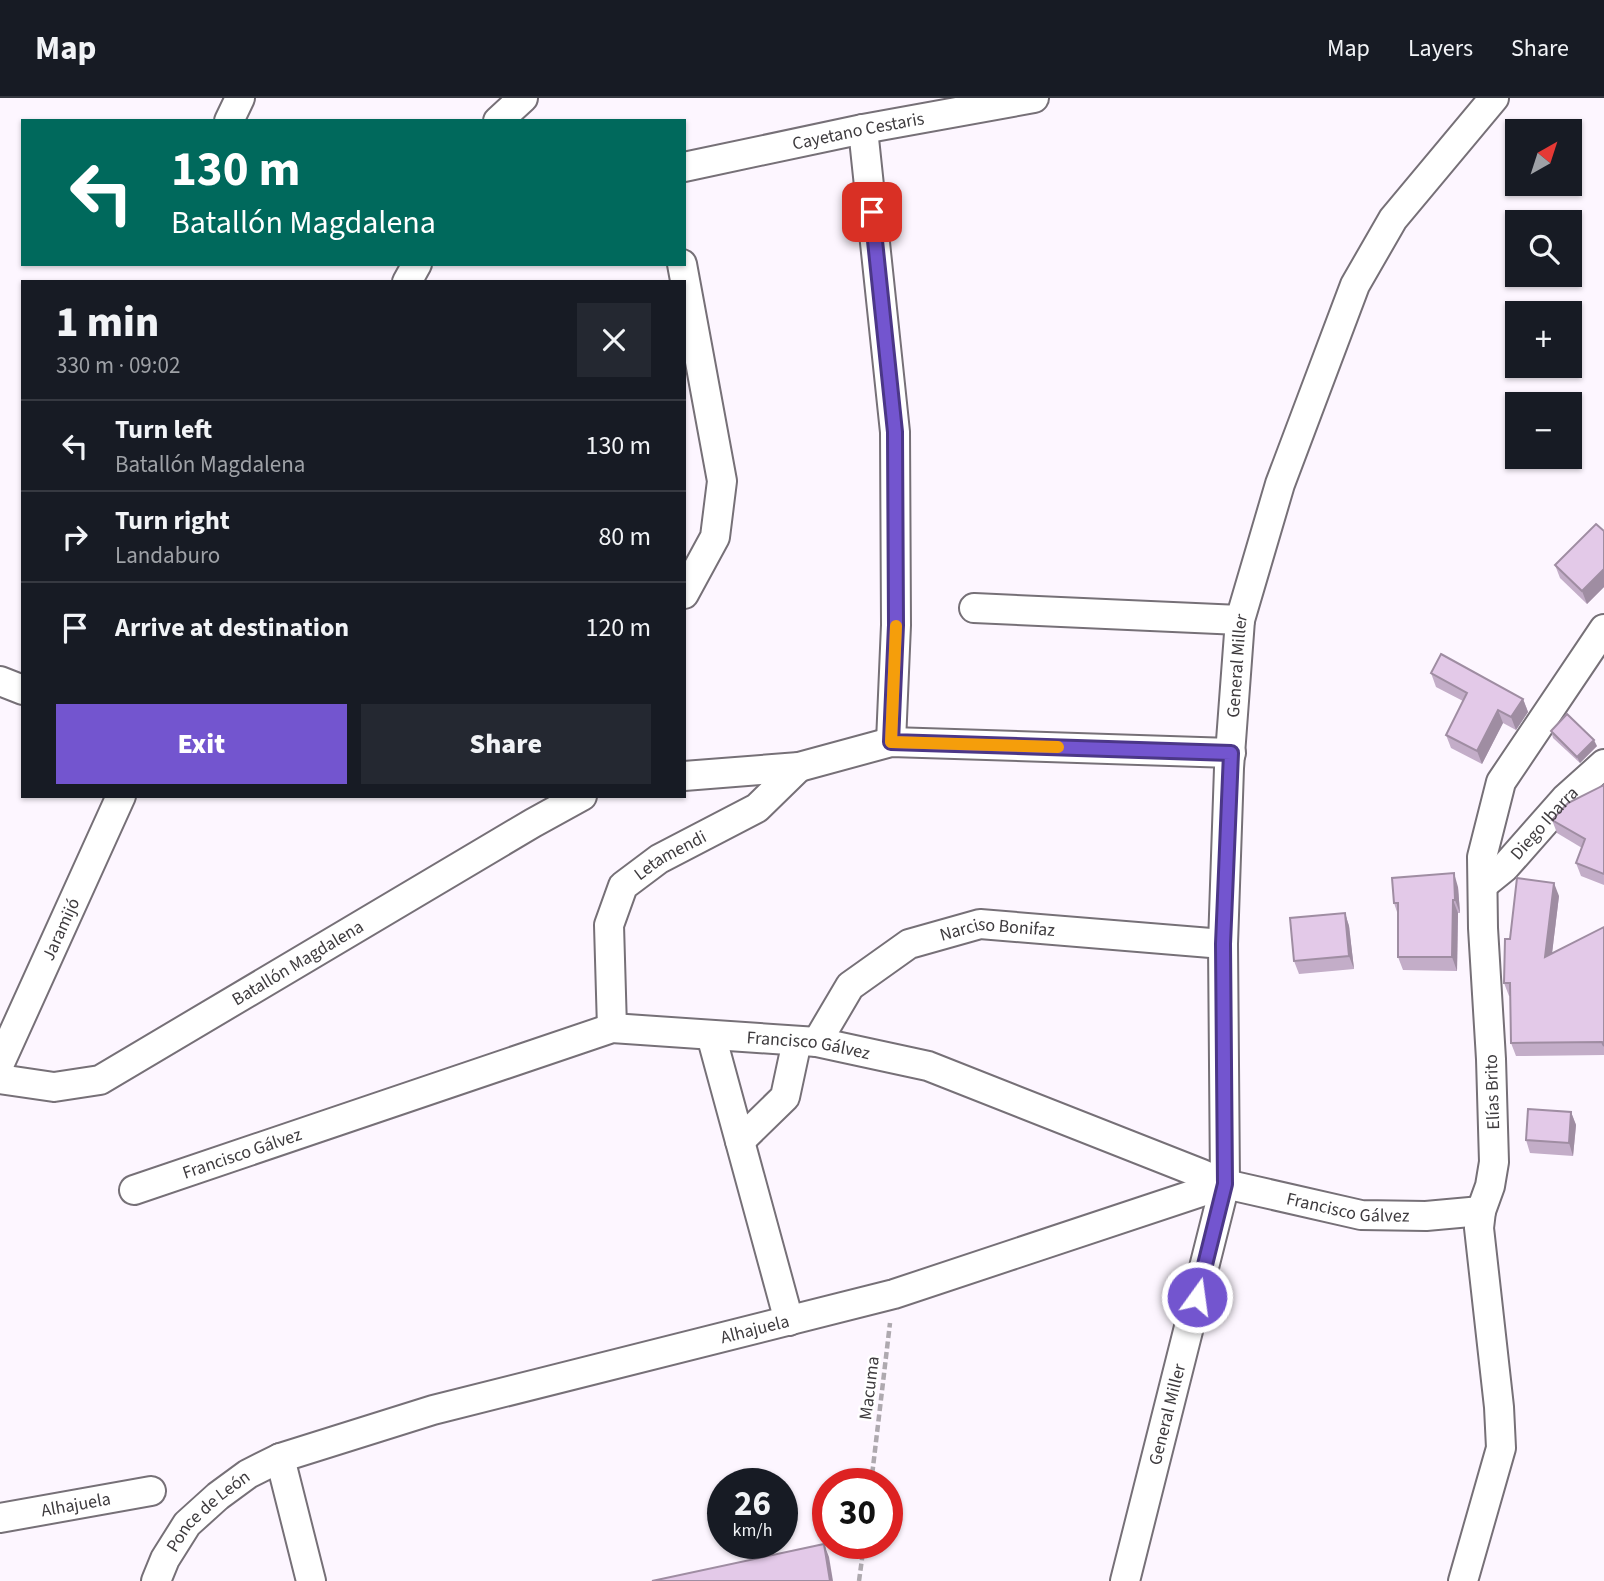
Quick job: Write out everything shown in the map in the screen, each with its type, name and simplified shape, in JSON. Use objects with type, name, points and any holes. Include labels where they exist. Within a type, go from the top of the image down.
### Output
[{"type":"street","points":[[230,119],[240,98]]},
{"type":"street","points":[[500,119],[523,98]]},
{"type":"street","name":"Cayetano Cestaris","points":[[686,167],[863,129],[1034,98]]},
{"type":"street","name":"General Miller","points":[[1125,1581],[1225,1184],[1223,944],[1240,621],[1280,484],[1354,285],[1394,219],[1494,98]]},
{"type":"street","points":[[863,129],[895,432],[896,625],[891,742]]},
{"type":"street","points":[[686,286],[722,481],[715,537],[686,590]]},
{"type":"street","points":[[974,608],[1240,621]]},
{"type":"street","name":"Elías Brito","points":[[1463,1581],[1501,1448],[1479,1228],[1494,1162],[1482,857],[1501,782],[1604,629]]},
{"type":"street","points":[[0,681],[21,689]]},
{"type":"street","points":[[686,776],[799,767],[891,742],[1231,753]]},
{"type":"street","name":"Diego Ibarra","points":[[1484,884],[1505,867],[1565,799],[1604,764]]},
{"type":"street","name":"Letamendi","points":[[612,1028],[609,925],[623,886],[659,859],[757,808],[799,767]]},
{"type":"street","name":"Jaramijó","points":[[0,1063],[120,798]]},
{"type":"street","name":"Batallón Magdalena","points":[[0,1079],[54,1087],[100,1080],[578,798]]},
{"type":"street","name":"Narciso Bonifaz","points":[[740,1140],[785,1097],[807,1042],[850,986],[909,944],[980,924],[1223,944]]},
{"type":"street","name":"Francisco Gálvez","points":[[134,1190],[612,1028],[807,1042],[928,1066],[1225,1184],[1361,1215],[1426,1216],[1481,1211]]},
{"type":"street","points":[[711,1035],[789,1321]]},
{"type":"street","name":"Alhajuela","points":[[280,1458],[433,1410],[894,1294],[1225,1184]]},
{"type":"street","points":[[280,1458],[311,1581]]},
{"type":"street","name":"Ponce de León","points":[[156,1581],[165,1559],[187,1524],[248,1474],[280,1458]]},
{"type":"street","name":"Alhajuela","points":[[0,1518],[151,1491]]},
{"type":"path","name":"Macuma","points":[[873,1468],[894,1294]]},
{"type":"path","points":[[859,1581],[862,1559]]},
{"type":"building","points":[[1596,524],[1604,531],[1604,569],[1582,591],[1555,565]]},
{"type":"building","points":[[1441,654],[1523,699],[1511,717],[1498,710],[1477,751],[1446,735],[1467,693],[1431,673]]},
{"type":"building","points":[[1567,714],[1594,740],[1577,757],[1551,731]]},
{"type":"building","points":[[1604,785],[1604,874],[1576,863],[1585,839],[1552,820],[1568,803]]},
{"type":"building","points":[[1454,873],[1452,957],[1398,957],[1398,903],[1394,903],[1392,878]]},
{"type":"building","points":[[1517,878],[1554,883],[1545,957],[1604,927],[1604,1046],[1602,1042],[1511,1043],[1510,983],[1504,983],[1505,939],[1510,939]]},
{"type":"building","points":[[1345,913],[1349,956],[1294,961],[1290,918]]},
{"type":"building","points":[[1528,1109],[1571,1112],[1569,1143],[1526,1140]]},
{"type":"building","points":[[812,1547],[812,1559],[826,1559],[830,1581],[652,1581],[754,1559],[798,1559],[798,1550]]},
{"type":"slow traffic","points":[[896,626],[891,742],[1058,747]]},
{"type":"route","points":[[872,212],[895,432],[896,625],[891,742],[1231,753],[1223,944],[1225,1184],[1197,1297]]}]
